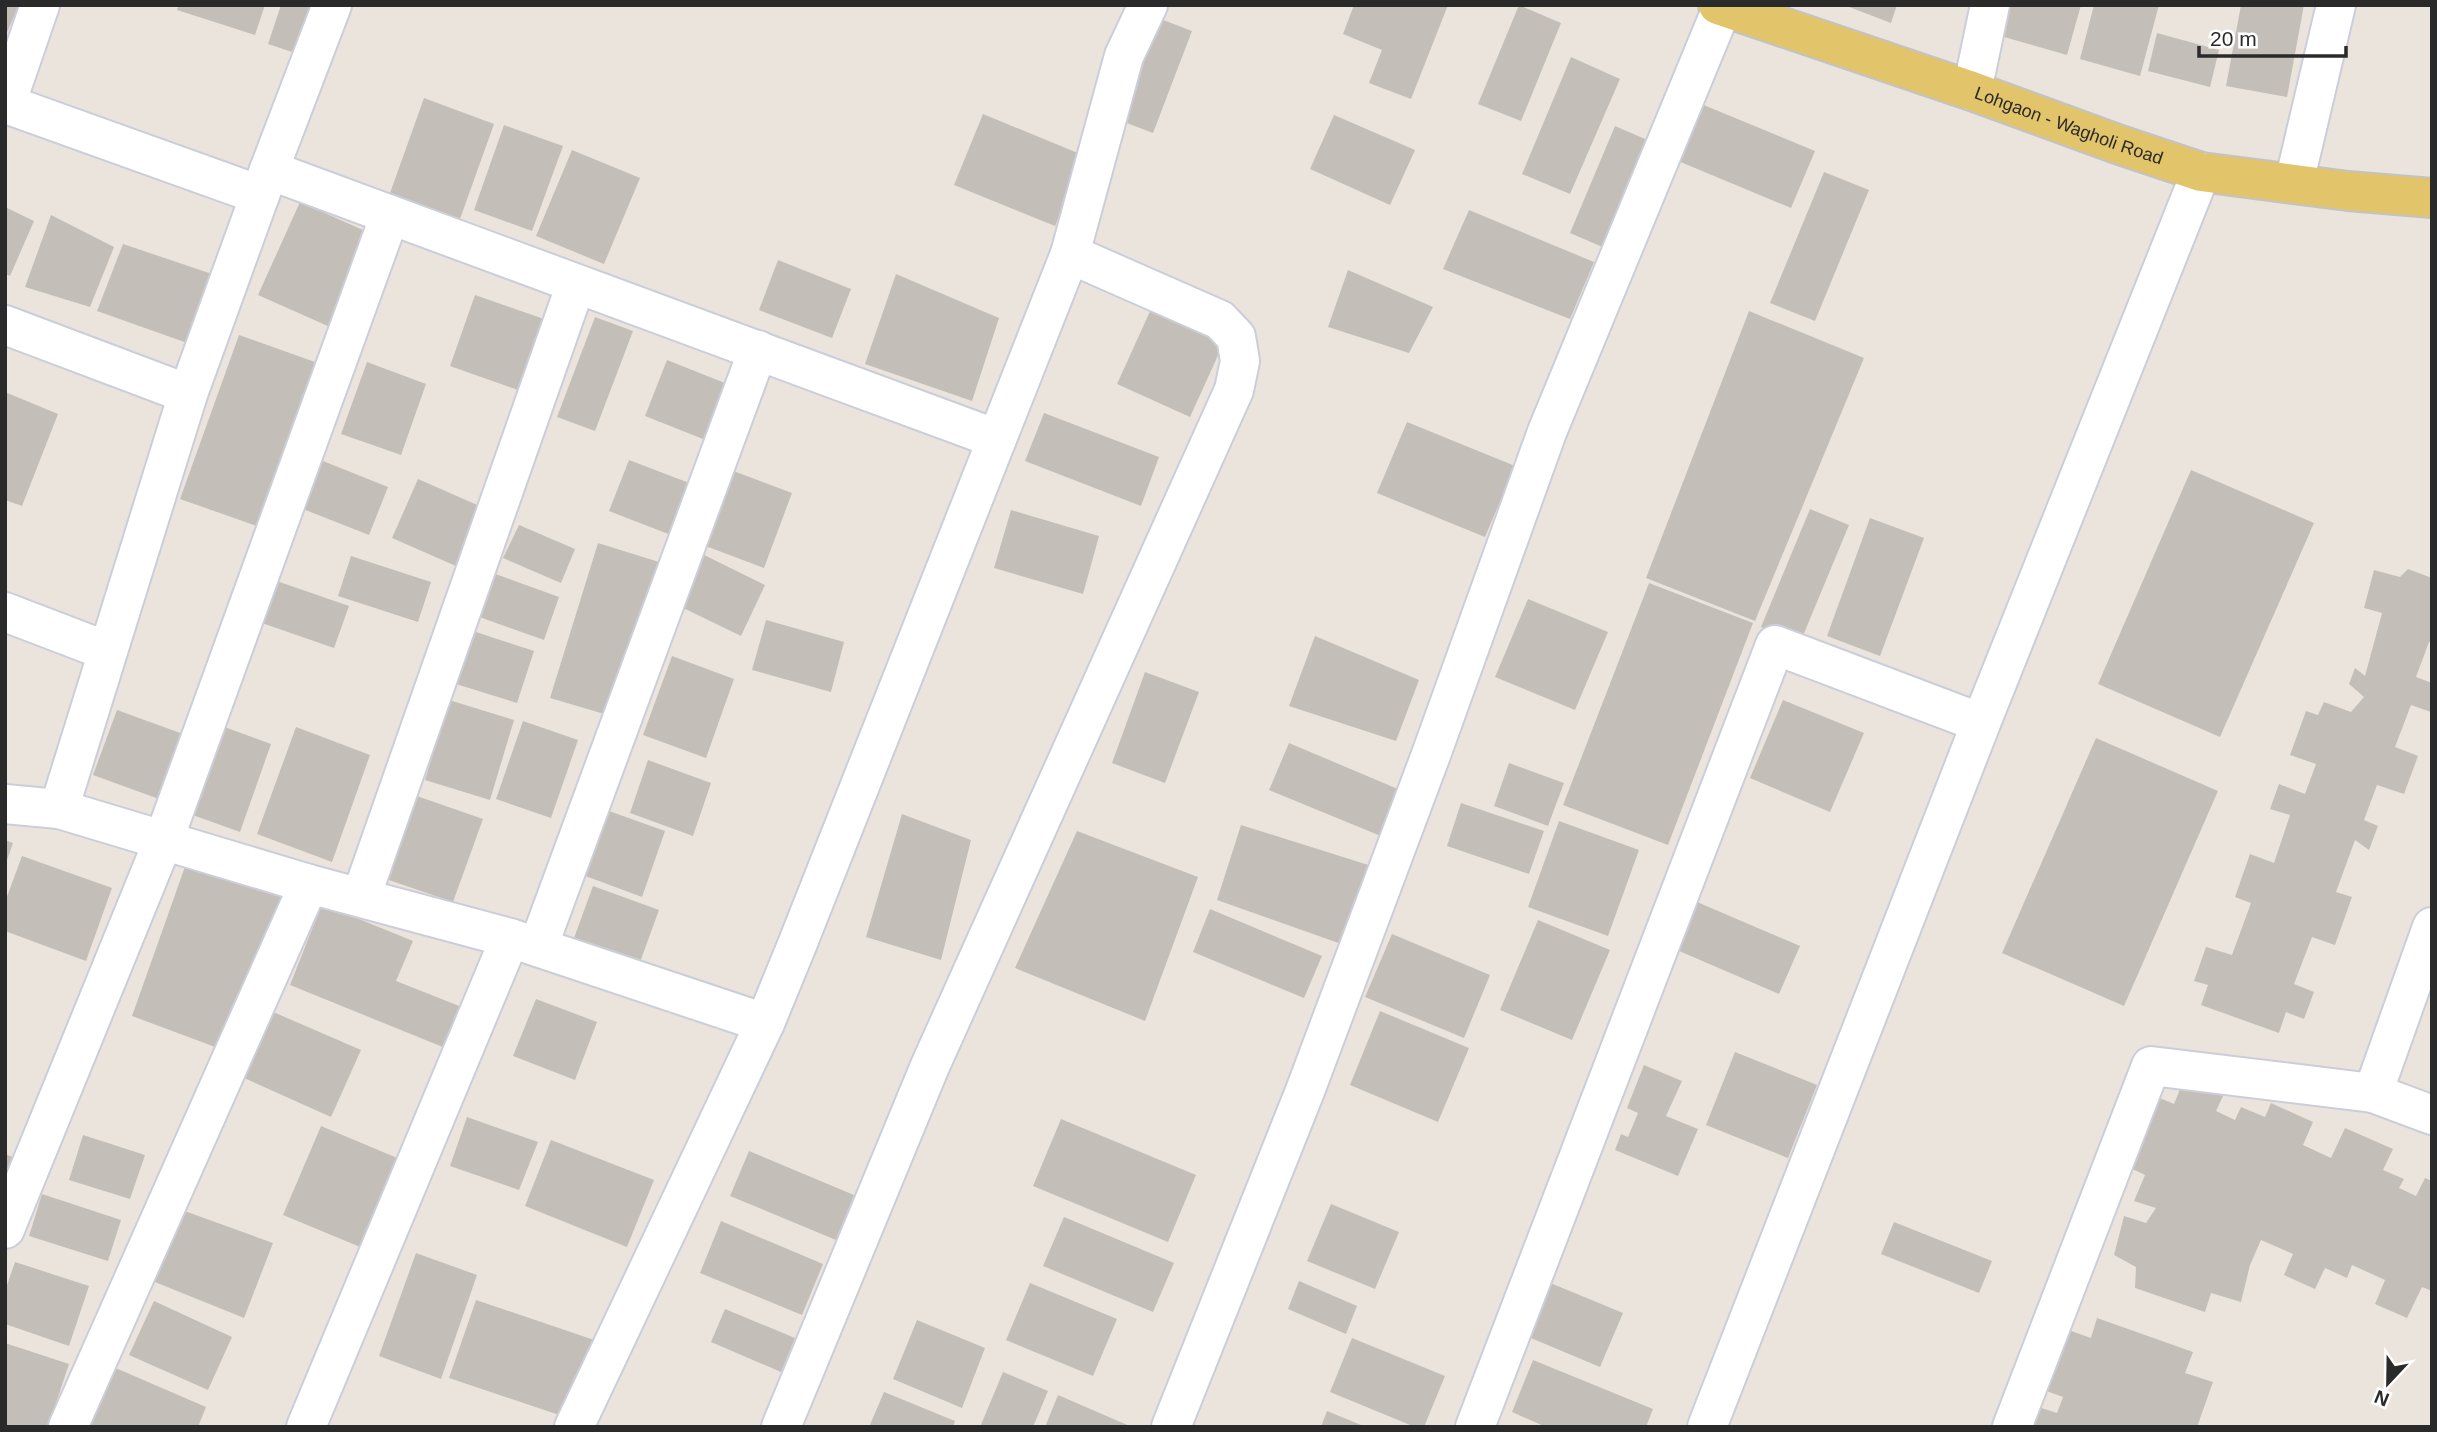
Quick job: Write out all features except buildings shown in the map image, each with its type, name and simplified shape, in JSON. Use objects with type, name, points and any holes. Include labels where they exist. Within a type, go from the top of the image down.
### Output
[{"type":"main road","name":"Lohgaon - Wagholi Road","points":[[1720,6],[2201,172],[2348,191],[2432,198]]},
{"type":"street","points":[[40,5],[6,104],[264,182],[390,215],[997,439]]},
{"type":"street","points":[[59,810],[188,394],[264,182],[332,5]]},
{"type":"street","points":[[574,1427],[765,1023],[1070,254],[1124,56],[1148,5]]},
{"type":"street","points":[[1972,91],[1990,5]]},
{"type":"street","points":[[2294,183],[2336,5]]},
{"type":"street","points":[[1171,1427],[1349,974],[1432,752],[1546,432],[1720,6]]},
{"type":"street","points":[[1707,1427],[1981,723],[2201,172]]},
{"type":"street","points":[[5,1229],[164,839],[390,215]]},
{"type":"street","points":[[781,1427],[930,1066],[1234,390],[1240,361],[1236,337],[1220,320],[1070,254]]},
{"type":"street","points":[[361,897],[576,284]]},
{"type":"street","points":[[5,325],[188,394]]},
{"type":"street","points":[[306,1427],[524,942],[758,350]]},
{"type":"street","points":[[5,612],[107,651]]},
{"type":"street","points":[[1475,1427],[1775,645],[1981,723]]},
{"type":"street","points":[[5,804],[59,810],[309,884],[524,942],[765,1023]]},
{"type":"street","points":[[68,1427],[309,884]]},
{"type":"street","points":[[2373,1093],[2432,927]]},
{"type":"street","points":[[2012,1427],[2151,1066],[2373,1093],[2432,1115]]}]
